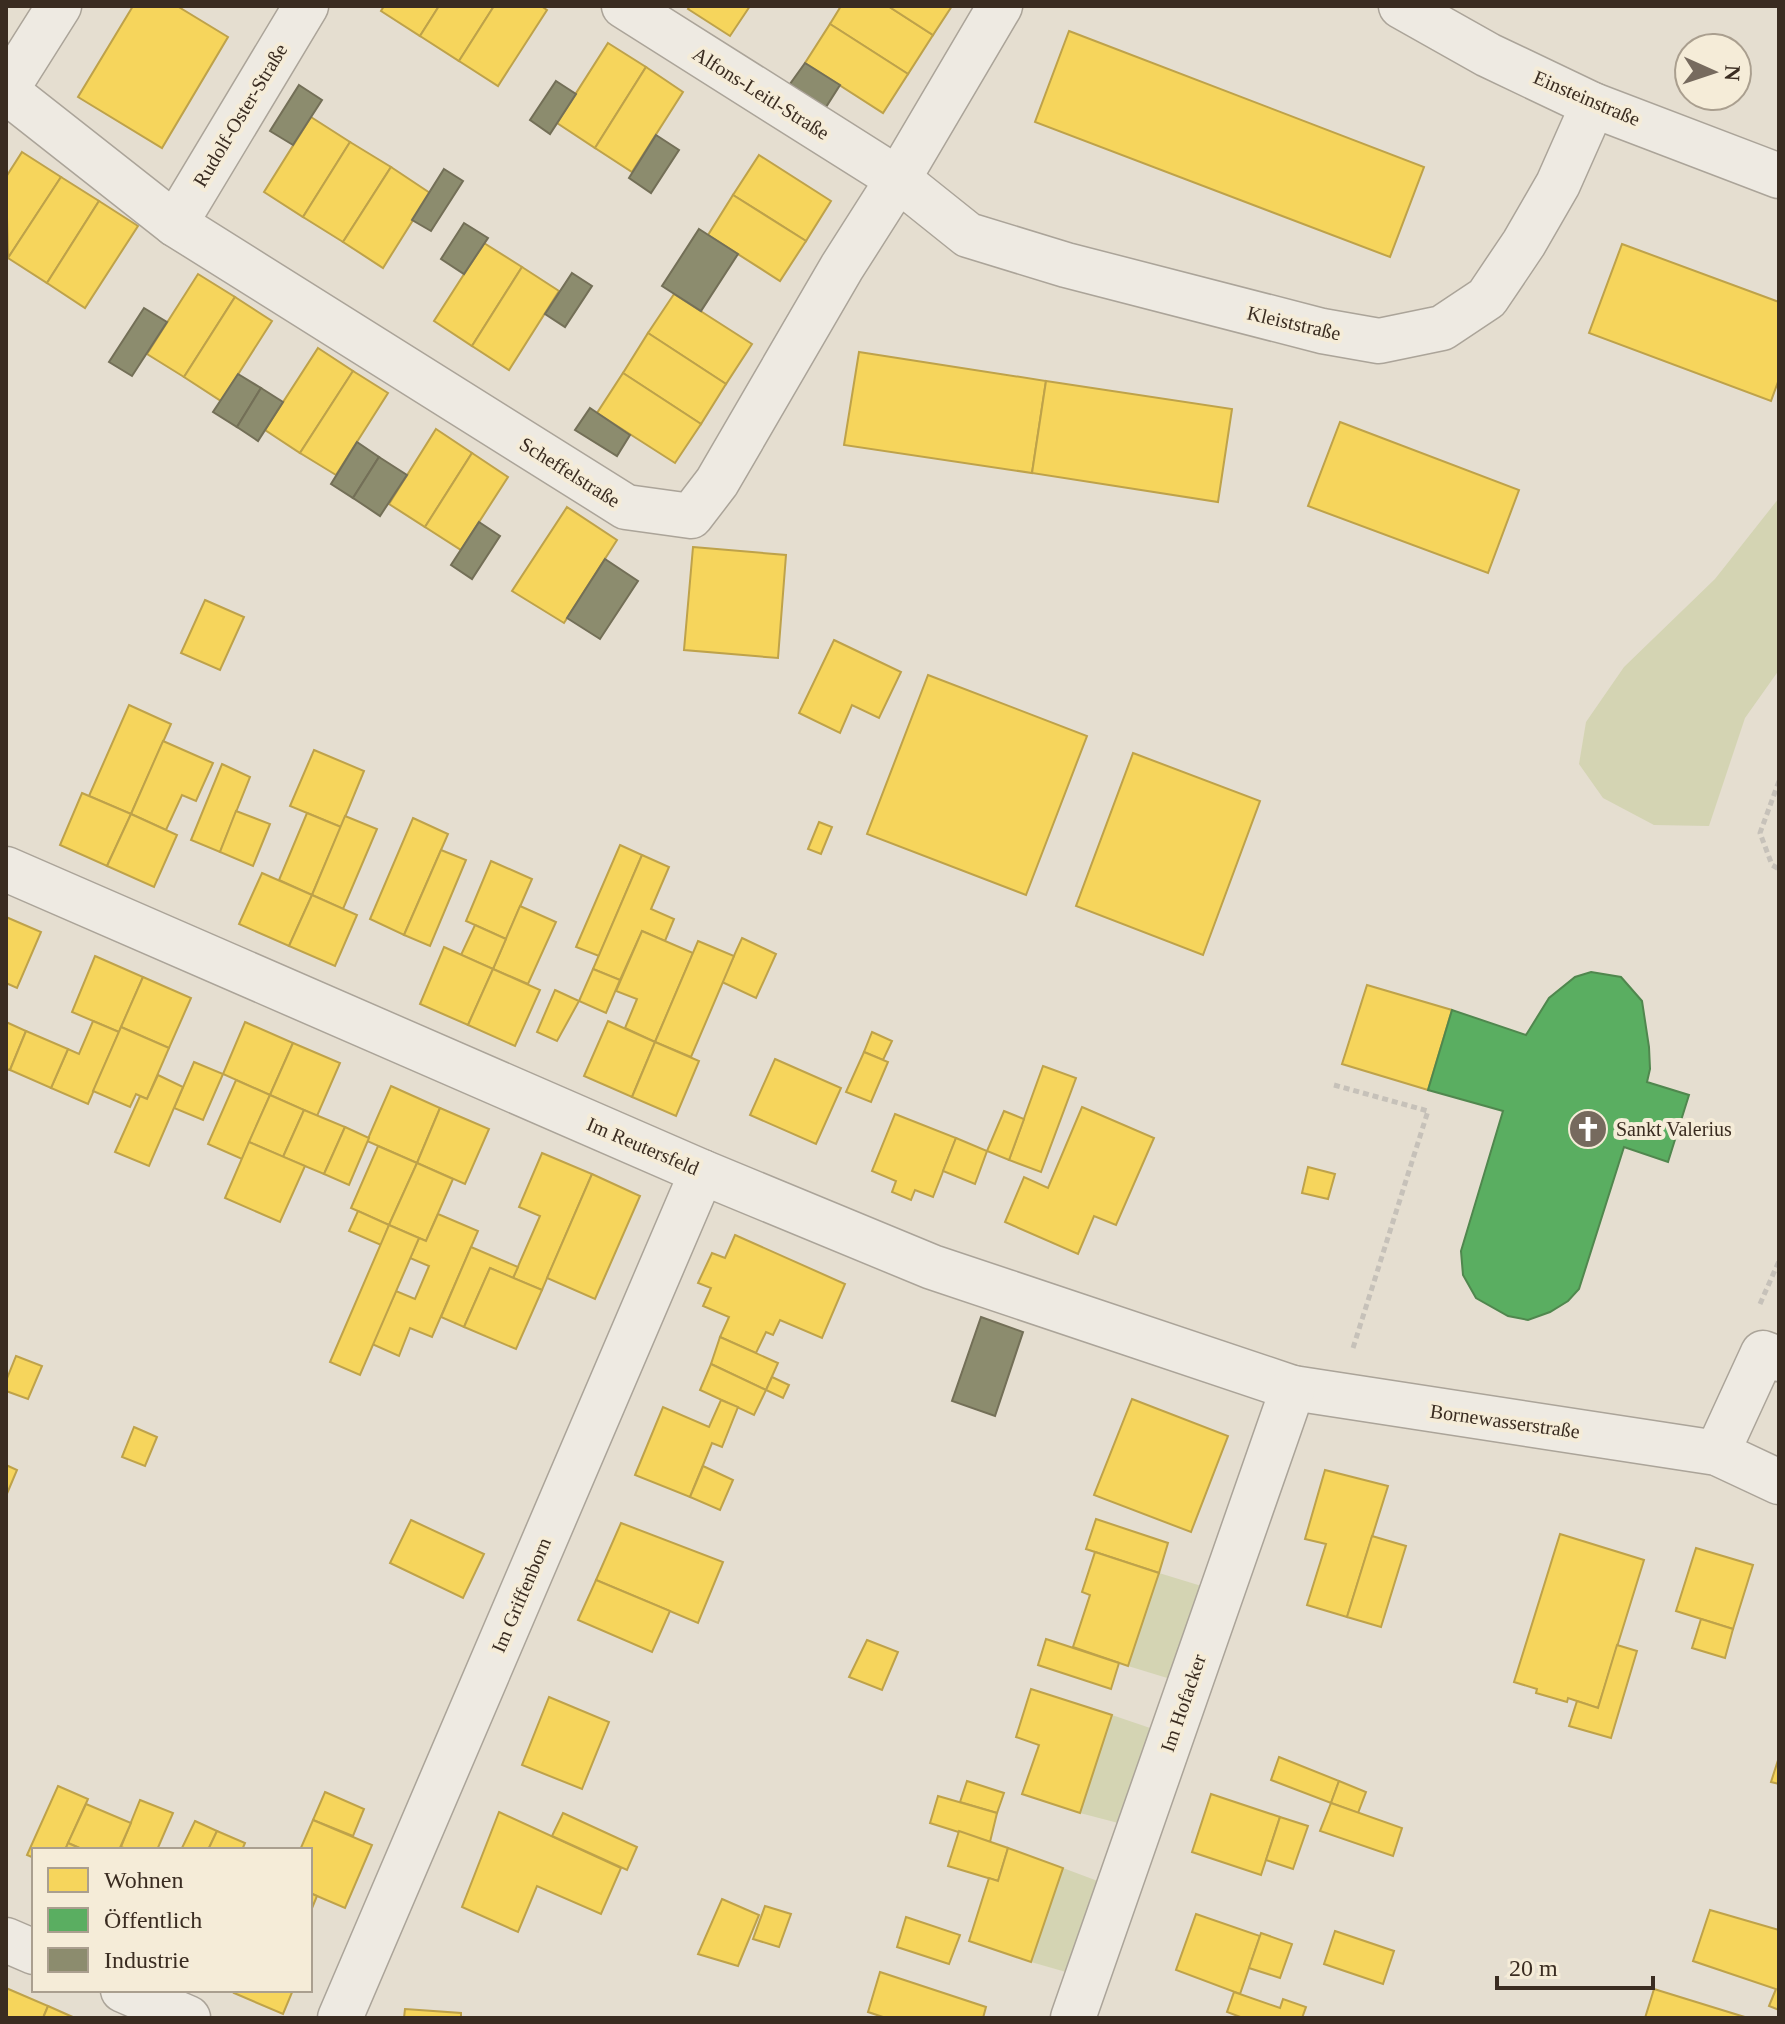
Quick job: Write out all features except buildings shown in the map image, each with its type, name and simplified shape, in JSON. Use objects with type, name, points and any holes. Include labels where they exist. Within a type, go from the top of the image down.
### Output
[{"type":"street","points":[[6,90],[59,6]]},
{"type":"street","name":"Rudolf-Oster-Straße","points":[[175,224],[306,6]]},
{"type":"street","name":"Alfons-Leitl-Straße","points":[[624,6],[898,179]]},
{"type":"street","name":"Scheffelstraße","points":[[6,90],[175,224],[626,507],[691,516],[717,482],[842,267],[1000,6]]},
{"type":"street","name":"Einsteinstraße","points":[[1401,6],[1488,55],[1593,105],[1779,176]]},
{"type":"street","name":"Kleiststraße","points":[[898,179],[968,235],[1066,265],[1307,328],[1379,341],[1442,328],[1487,298],[1558,184],[1593,105]]},
{"type":"street","name":"Im Reutersfeld","points":[[6,869],[702,1172],[932,1267],[1293,1388]]},
{"type":"street","name":"Im Griffenborn","points":[[340,2018],[702,1172]]},
{"type":"street","points":[[1717,1453],[1763,1353],[1779,1359]]},
{"type":"street","name":"Bornewasserstraße","points":[[1293,1388],[1717,1453],[1779,1482]]},
{"type":"street","name":"Im Hofacker","points":[[1073,2018],[1293,1388]]},
{"type":"street","points":[[6,1940],[32,1951]]},
{"type":"street","points":[[128,1992],[188,2018]]},
{"type":"path","points":[[1779,781],[1760,833],[1772,865],[1779,869]]},
{"type":"path","points":[[1334,1085],[1428,1111],[1337,1396]]},
{"type":"green space","points":[[1779,498],[1779,670],[1745,718],[1709,826],[1654,825],[1603,798],[1579,764],[1586,722],[1624,667],[1715,579]]},
{"type":"green space","points":[[1159,1573],[1208,1588],[1177,1681],[1128,1666]]},
{"type":"green space","points":[[1112,1715],[1153,1729],[1122,1824],[1080,1813]]},
{"type":"green space","points":[[1063,1868],[1103,1883],[1073,1974],[1031,1962]]},
{"type":"place","name":"Sankt Valerius","points":[[1588,1129]]}]
